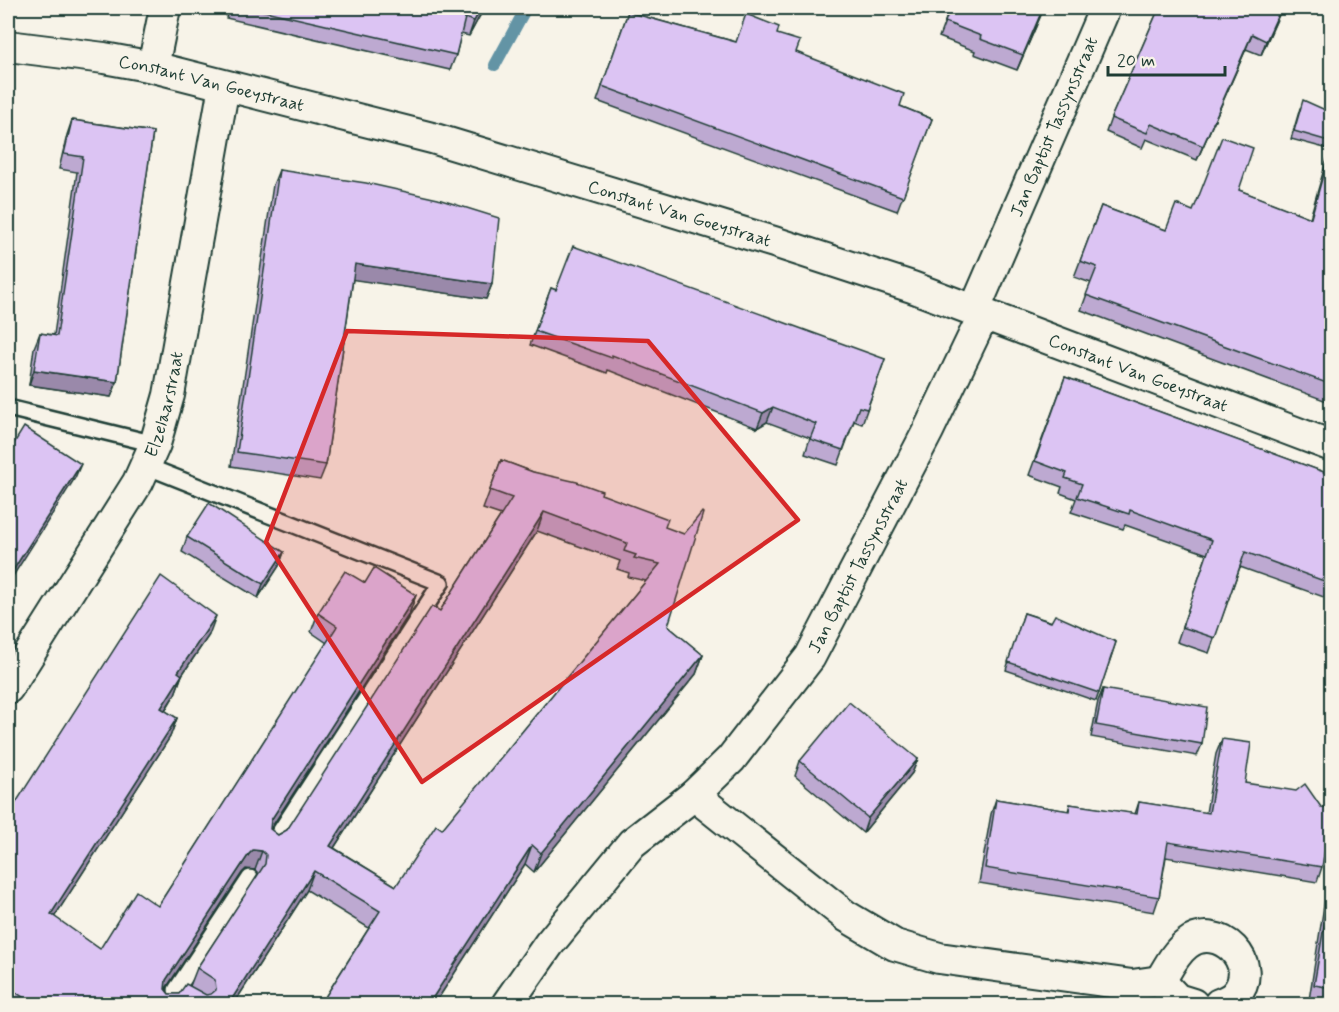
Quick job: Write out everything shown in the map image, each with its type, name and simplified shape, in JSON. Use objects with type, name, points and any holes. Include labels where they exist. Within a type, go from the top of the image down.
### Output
[{"type":"street","points":[[153,67],[165,8]]},
{"type":"street","name":"Jan Baptist Tassynsstraat","points":[[507,1005],[549,944],[632,843],[694,795],[731,759],[810,657],[928,431],[1104,8]]},
{"type":"street","name":"Constant Van Goeystraat","points":[[8,46],[104,58],[153,67],[432,138],[774,242],[912,287],[1332,446]]},
{"type":"street","name":"Elzelaarstraat","points":[[8,688],[138,482],[151,455],[168,395],[224,86]]},
{"type":"street","points":[[694,795],[846,916],[895,945],[939,958],[1132,985],[1160,981],[1188,943],[1202,938],[1220,939],[1233,947],[1243,962],[1244,981],[1234,996],[1219,1005]]},
{"type":"street","points":[[1160,981],[1177,999],[1193,1005]]},
{"type":"lane","points":[[8,408],[151,455],[441,583],[272,843]]},
{"type":"lane","points":[[167,1005],[250,878]]},
{"type":"lane","points":[[176,990],[192,1000]]},
{"type":"highlighted area","points":[[347,331],[648,341],[798,520],[422,782],[266,542]]},
{"type":"building","points":[[252,8],[481,8],[474,21],[465,18],[456,55]]},
{"type":"building","points":[[950,8],[1043,8],[1023,55],[980,39],[981,36],[945,22]]},
{"type":"building","points":[[1159,8],[1281,8],[1266,41],[1252,34],[1203,146],[1151,124],[1147,133],[1111,118]]},
{"type":"building","points":[[628,12],[736,42],[746,14],[779,27],[777,34],[800,41],[796,52],[904,94],[900,106],[932,119],[903,197],[602,86]]},
{"type":"building","points":[[1303,100],[1332,113],[1332,142],[1294,131]]},
{"type":"building","points":[[72,120],[153,132],[117,382],[34,370],[40,333],[57,336],[83,157],[64,154]]},
{"type":"building","points":[[1222,137],[1253,148],[1239,190],[1311,218],[1329,154],[1332,154],[1332,385],[1086,295],[1097,267],[1080,261],[1101,206],[1166,230],[1176,204],[1193,211]]},
{"type":"building","points":[[279,170],[366,183],[438,199],[499,218],[492,284],[355,264],[326,465],[237,452]]},
{"type":"building","points":[[573,246],[885,359],[867,409],[859,407],[843,450],[810,439],[816,424],[773,407],[763,413],[612,355],[612,358],[535,331],[551,288],[556,290]]},
{"type":"building","points":[[1065,377],[1332,475],[1332,584],[1245,552],[1215,638],[1182,627],[1212,540],[1130,510],[1129,514],[1077,497],[1082,484],[1065,478],[1067,473],[1035,461]]},
{"type":"building","points":[[24,427],[81,464],[8,578],[8,453]]},
{"type":"building","points":[[501,460],[533,472],[577,482],[602,491],[601,494],[668,519],[665,527],[684,534],[702,512],[668,626],[703,655],[541,853],[532,845],[428,1005],[320,1005],[380,911],[314,871],[228,1005],[35,1005],[8,987],[8,815],[161,576],[216,616],[178,672],[182,675],[161,708],[177,718],[51,914],[100,949],[136,891],[158,906],[336,628],[337,626],[318,613],[345,571],[365,583],[374,568],[416,595],[271,820],[270,829],[278,835],[287,830],[432,606],[440,611],[512,498],[490,490]],"holes":[[[544,512],[627,543],[624,551],[636,555],[634,558],[660,564],[442,829],[436,825],[396,886],[330,846]],[[253,850],[262,851],[266,855],[265,864],[197,968],[215,980],[216,990],[206,995],[186,984],[179,994],[169,994],[165,989],[166,980]]]},
{"type":"building","points":[[209,503],[284,552],[263,584],[187,537]]},
{"type":"building","points":[[1024,613],[1051,622],[1055,615],[1116,642],[1099,693],[1008,662]]},
{"type":"building","points":[[1103,689],[1207,707],[1202,744],[1096,725]]},
{"type":"building","points":[[849,702],[918,759],[868,818],[800,761]]},
{"type":"building","points":[[1222,739],[1251,743],[1245,783],[1296,791],[1305,784],[1321,807],[1332,808],[1322,867],[1168,842],[1159,897],[985,868],[996,799],[1069,811],[1070,804],[1137,814],[1139,802],[1209,813]]},
{"type":"building","points":[[1332,880],[1332,988],[1314,985]]},
{"type":"waterway","points":[[495,65],[526,8]]}]
